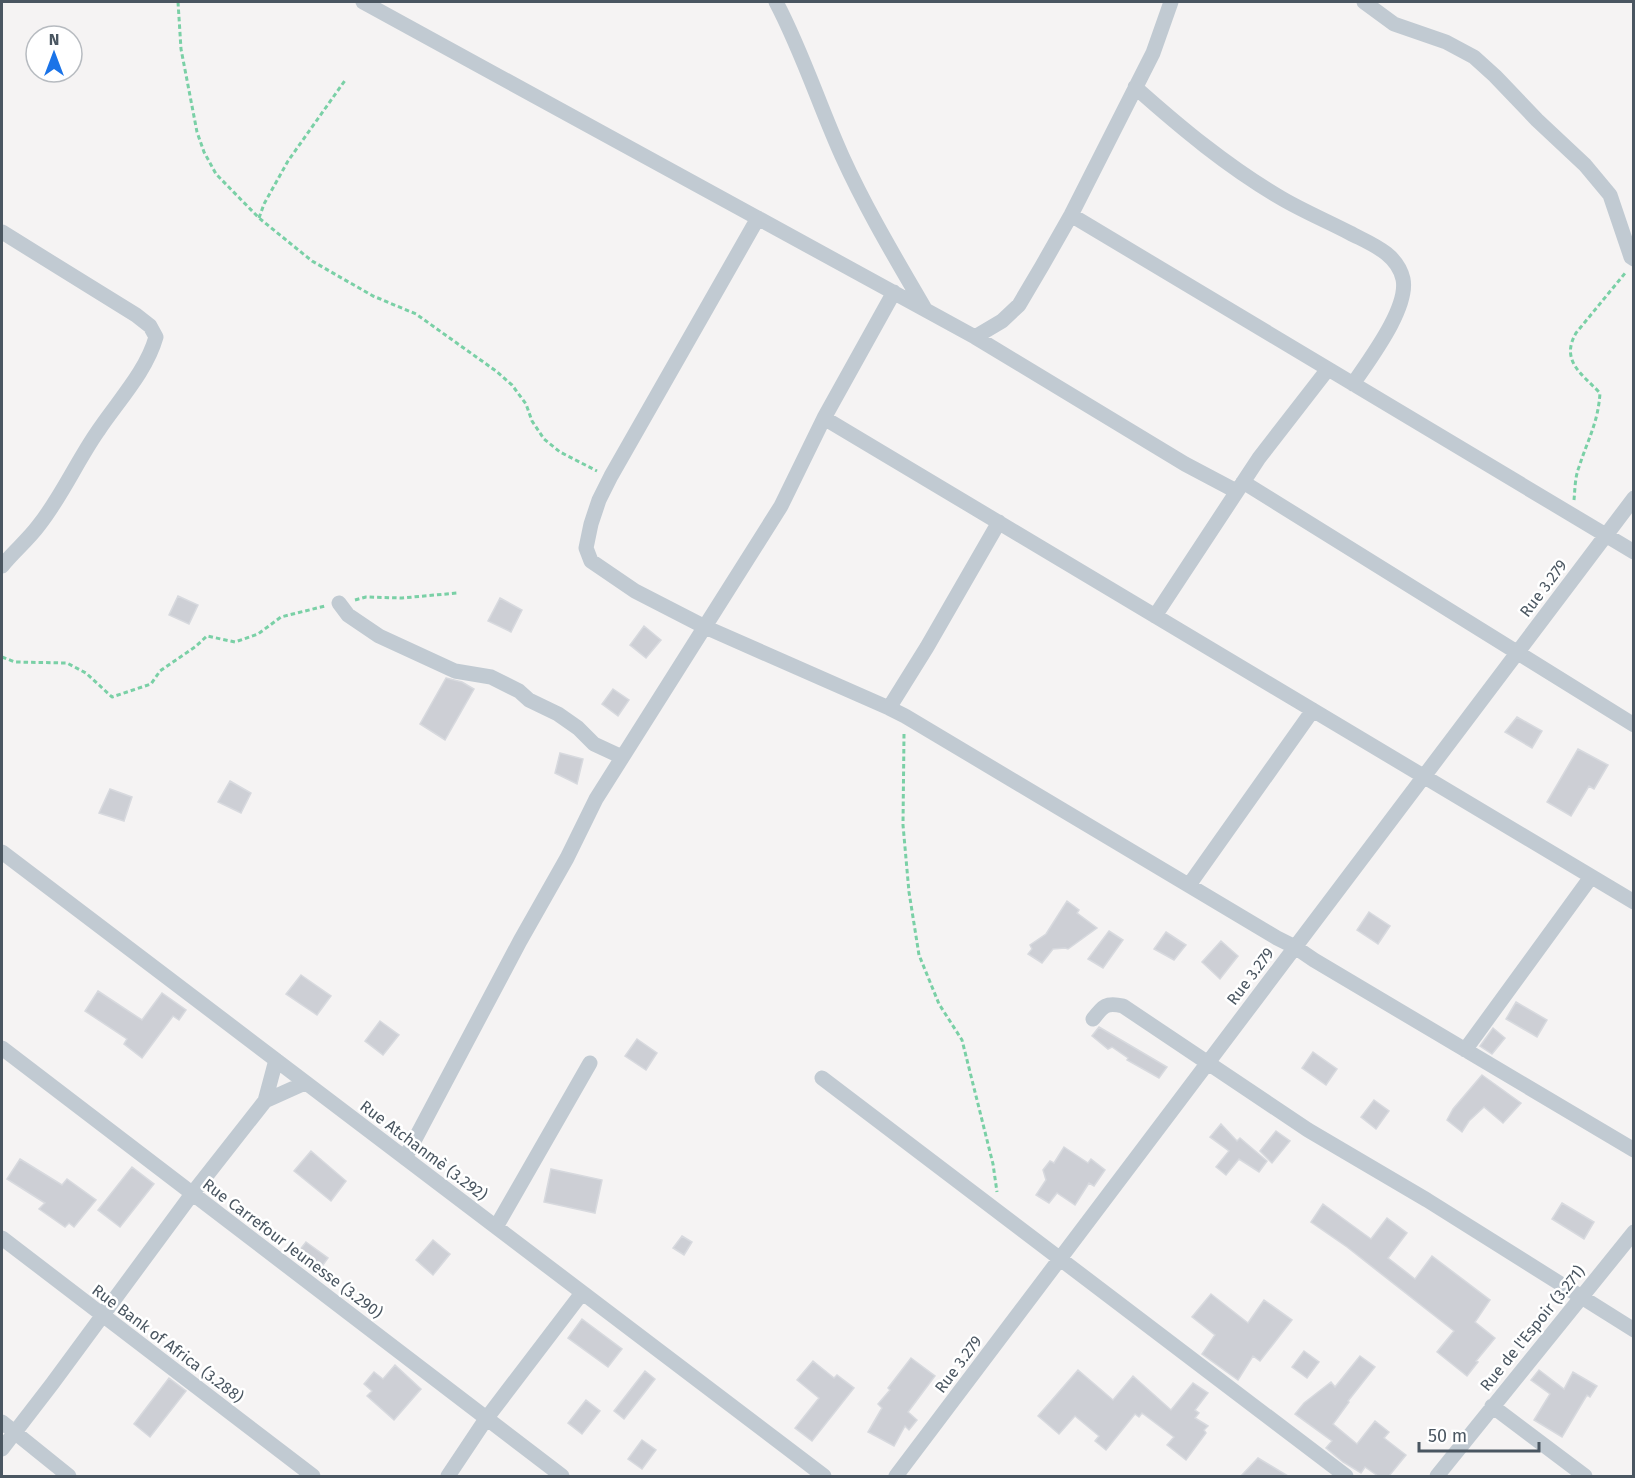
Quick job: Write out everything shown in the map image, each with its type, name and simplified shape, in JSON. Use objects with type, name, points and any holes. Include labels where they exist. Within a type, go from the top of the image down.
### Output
[{"type":"street","points":[[363,2],[975,337],[1185,464],[1240,486],[1518,652],[1634,725]]},
{"type":"street","points":[[776,2],[796,40],[822,110],[844,160],[925,309]]},
{"type":"street","points":[[975,337],[1002,321],[1019,305],[1071,215],[1153,53],[1171,2]]},
{"type":"street","points":[[1364,2],[1394,24],[1446,42],[1474,57],[1495,76],[1585,165],[1610,195],[1633,256]]},
{"type":"street","points":[[1135,87],[1179,126],[1229,164],[1281,197],[1378,247],[1394,259],[1403,279],[1403,295],[1399,310],[1353,384]]},
{"type":"street","points":[[1071,215],[1634,552]]},
{"type":"street","points":[[758,218],[599,500],[586,548],[591,561],[636,591],[705,627],[905,716],[1634,1150]]},
{"type":"street","points":[[2,232],[136,315],[150,326],[156,337],[152,350],[134,381],[88,444],[65,486],[39,526],[2,566]]},
{"type":"street","points":[[405,1158],[520,941],[567,858],[596,799],[781,506],[824,418],[894,292]]},
{"type":"street","points":[[1155,616],[1240,486],[1328,369]]},
{"type":"street","points":[[824,418],[1634,902]]},
{"type":"street","name":"Rue 3.279","points":[[896,1476],[1634,498]]},
{"type":"street","points":[[889,708],[932,639],[999,522]]},
{"type":"street","points":[[339,603],[348,615],[379,636],[455,670],[491,677],[558,714],[578,728],[594,744],[622,757]]},
{"type":"street","points":[[1189,885],[1313,710]]},
{"type":"street","name":"Rue Atchanmè (3.292)","points":[[2,852],[824,1476]]},
{"type":"street","points":[[1465,1050],[1591,877]]},
{"type":"street","points":[[1093,1019],[1102,1008],[1112,1003],[1123,1006],[1308,1130],[1417,1194],[1634,1330]]},
{"type":"street","name":"Rue Carrefour Jeunesse (3.290)","points":[[2,1048],[562,1476]]},
{"type":"street","points":[[2,1449],[192,1194],[265,1101],[276,1060]]},
{"type":"street","points":[[496,1227],[590,1063]]},
{"type":"street","points":[[822,1078],[1346,1476]]},
{"type":"street","points":[[265,1101],[305,1083]]},
{"type":"street","name":"Rue de l'Espoir (3.271)","points":[[1437,1476],[1634,1232]]},
{"type":"street","name":"Rue Bank of Africa (3.288)","points":[[2,1238],[314,1476]]},
{"type":"street","points":[[448,1476],[486,1419],[582,1293]]},
{"type":"street","points":[[1492,1406],[1585,1476]]},
{"type":"street","points":[[2,1422],[69,1476]]},
{"type":"path","points":[[177,2],[181,49],[197,132],[204,152],[216,174],[259,218],[312,261],[373,296],[416,314],[496,371],[512,385],[526,404],[532,421],[544,438],[560,452],[611,476]]},
{"type":"path","points":[[259,218],[264,204],[288,161],[346,80]]},
{"type":"path","points":[[1572,515],[1578,469],[1599,413],[1600,393],[1572,363],[1569,355],[1570,342],[1632,263],[1633,256]]},
{"type":"path","points":[[2,657],[15,663],[67,663],[86,673],[112,697],[151,684],[160,671],[207,636],[235,642],[258,634],[281,617],[366,597],[402,598],[457,593]]},
{"type":"path","points":[[905,716],[903,825],[909,892],[919,955],[939,1004],[962,1040],[993,1164],[997,1211]]},
{"type":"building","points":[[178,596],[198,605],[189,624],[169,615]]},
{"type":"building","points":[[500,598],[522,610],[511,632],[488,621]]},
{"type":"building","points":[[644,626],[661,640],[646,658],[630,645]]},
{"type":"building","points":[[446,678],[462,682],[474,689],[445,740],[420,724]]},
{"type":"building","points":[[613,689],[629,700],[618,716],[602,704]]},
{"type":"building","points":[[1517,717],[1542,731],[1532,748],[1505,732]]},
{"type":"building","points":[[1578,749],[1608,765],[1594,789],[1589,786],[1571,816],[1547,802]]},
{"type":"building","points":[[560,753],[583,759],[577,784],[555,773]]},
{"type":"building","points":[[230,781],[251,793],[241,813],[218,802]]},
{"type":"building","points":[[110,789],[132,797],[124,821],[99,813]]},
{"type":"building","points":[[1067,901],[1079,910],[1077,913],[1097,928],[1068,949],[1053,949],[1042,963],[1028,954],[1032,949],[1030,945],[1046,934]]},
{"type":"building","points":[[1369,912],[1390,926],[1378,944],[1357,930]]},
{"type":"building","points":[[1109,931],[1123,940],[1103,968],[1088,959]]},
{"type":"building","points":[[1166,932],[1186,945],[1174,960],[1154,949]]},
{"type":"building","points":[[1221,941],[1238,956],[1220,979],[1202,962]]},
{"type":"building","points":[[301,975],[331,996],[317,1015],[286,994]]},
{"type":"building","points":[[98,991],[142,1020],[162,993],[186,1010],[179,1020],[173,1016],[142,1058],[124,1044],[127,1039],[85,1011]]},
{"type":"building","points":[[1516,1002],[1547,1020],[1537,1037],[1506,1019]]},
{"type":"building","points":[[380,1021],[399,1035],[383,1055],[365,1041]]},
{"type":"building","points":[[1099,1027],[1167,1067],[1159,1078],[1127,1060],[1128,1058],[1112,1047],[1108,1049],[1092,1036]]},
{"type":"building","points":[[1493,1028],[1505,1038],[1492,1054],[1480,1046]]},
{"type":"building","points":[[637,1039],[657,1053],[646,1070],[625,1056]]},
{"type":"building","points":[[1313,1052],[1337,1069],[1326,1085],[1302,1068]]},
{"type":"building","points":[[1482,1075],[1521,1103],[1503,1123],[1484,1107],[1469,1121],[1462,1132],[1447,1120],[1453,1109]]},
{"type":"building","points":[[1374,1100],[1389,1111],[1376,1129],[1361,1117]]},
{"type":"building","points":[[1221,1124],[1237,1141],[1240,1138],[1267,1161],[1259,1172],[1239,1159],[1226,1175],[1216,1167],[1229,1151],[1210,1137]]},
{"type":"building","points":[[1276,1131],[1290,1141],[1272,1163],[1260,1151]]},
{"type":"building","points":[[1064,1147],[1088,1163],[1091,1159],[1105,1170],[1094,1186],[1089,1183],[1075,1205],[1057,1193],[1049,1203],[1036,1195],[1046,1180],[1043,1170],[1050,1161],[1054,1163]]},
{"type":"building","points":[[311,1151],[346,1181],[331,1201],[294,1171]]},
{"type":"building","points":[[20,1159],[62,1185],[67,1179],[96,1200],[74,1227],[69,1223],[65,1227],[39,1209],[45,1203],[7,1179]]},
{"type":"building","points":[[132,1167],[154,1184],[120,1227],[98,1210]]},
{"type":"building","points":[[551,1169],[602,1180],[595,1213],[544,1202]]},
{"type":"building","points":[[1562,1203],[1594,1222],[1584,1239],[1552,1219]]},
{"type":"building","points":[[1323,1204],[1371,1239],[1387,1218],[1407,1233],[1388,1258],[1415,1279],[1432,1256],[1490,1300],[1475,1322],[1495,1338],[1467,1376],[1437,1352],[1454,1331],[1347,1247],[1311,1222]]},
{"type":"building","points":[[682,1236],[692,1242],[684,1255],[673,1248]]},
{"type":"building","points":[[433,1240],[450,1254],[433,1275],[416,1260]]},
{"type":"building","points":[[306,1242],[328,1258],[320,1269],[298,1252]]},
{"type":"building","points":[[1211,1294],[1248,1323],[1264,1300],[1292,1320],[1260,1361],[1253,1356],[1238,1380],[1202,1354],[1215,1335],[1192,1317]]},
{"type":"building","points":[[582,1319],[622,1349],[608,1367],[568,1338]]},
{"type":"building","points":[[1304,1351],[1319,1362],[1307,1378],[1292,1367]]},
{"type":"building","points":[[1360,1356],[1375,1367],[1333,1424],[1357,1444],[1375,1421],[1389,1432],[1384,1438],[1406,1455],[1389,1476],[1378,1476],[1365,1467],[1361,1473],[1343,1462],[1326,1448],[1332,1441],[1295,1414],[1304,1403],[1331,1382],[1335,1387]]},
{"type":"building","points":[[911,1358],[935,1376],[908,1412],[917,1420],[909,1430],[905,1426],[894,1446],[868,1432],[882,1408],[878,1404]]},
{"type":"building","points":[[813,1361],[834,1378],[837,1375],[854,1388],[812,1441],[795,1428],[819,1398],[797,1380]]},
{"type":"building","points":[[395,1365],[421,1389],[394,1420],[367,1396],[372,1391],[364,1384],[374,1372],[383,1379]]},
{"type":"building","points":[[1078,1370],[1113,1400],[1133,1376],[1171,1410],[1193,1383],[1208,1393],[1195,1410],[1199,1413],[1195,1418],[1208,1426],[1204,1430],[1206,1433],[1186,1460],[1167,1445],[1174,1437],[1142,1413],[1139,1417],[1135,1414],[1106,1450],[1095,1441],[1099,1436],[1075,1416],[1059,1434],[1038,1416]]},
{"type":"building","points":[[1539,1370],[1564,1389],[1573,1372],[1597,1386],[1590,1397],[1587,1395],[1562,1437],[1534,1420],[1550,1394],[1531,1380]]},
{"type":"building","points":[[645,1371],[655,1379],[624,1419],[614,1411]]},
{"type":"building","points":[[169,1378],[186,1391],[150,1437],[134,1424]]},
{"type":"building","points":[[586,1400],[600,1411],[582,1434],[568,1423]]},
{"type":"building","points":[[642,1440],[656,1450],[642,1469],[628,1459]]},
{"type":"building","points":[[1258,1458],[1288,1476],[1241,1476]]}]
